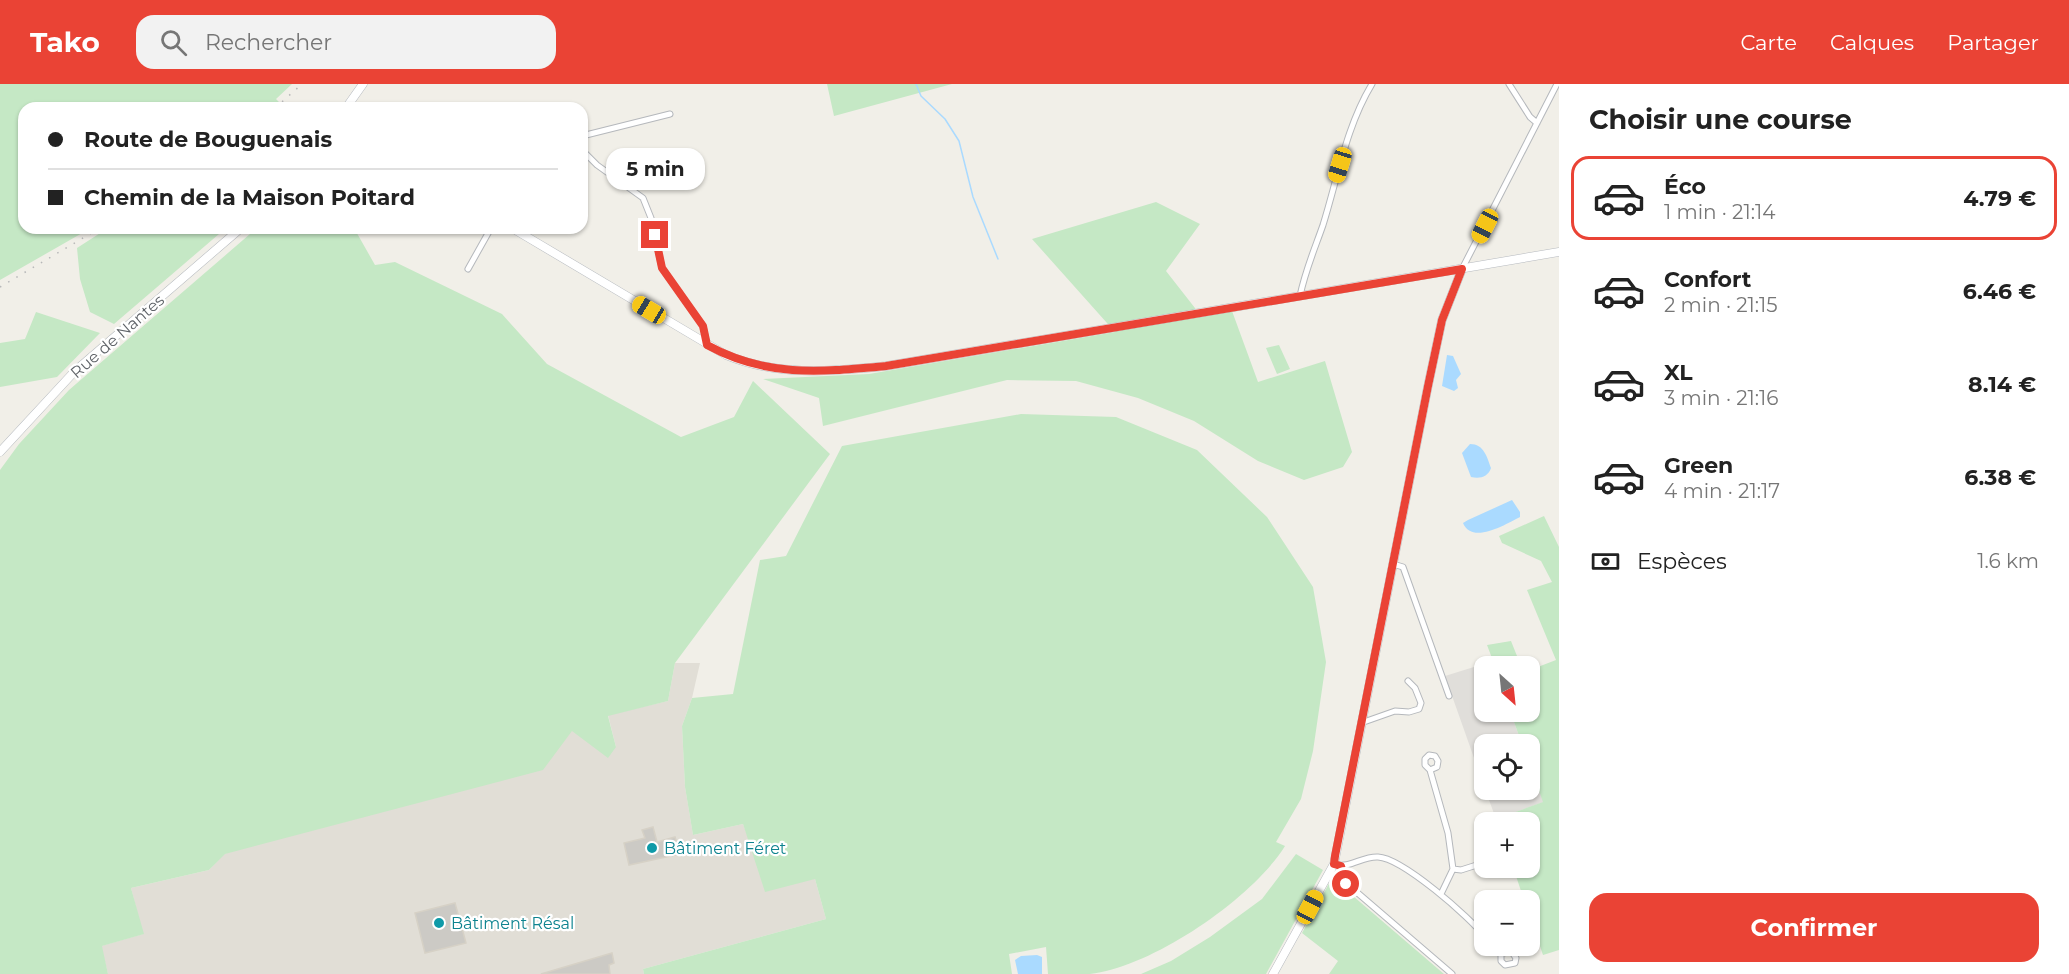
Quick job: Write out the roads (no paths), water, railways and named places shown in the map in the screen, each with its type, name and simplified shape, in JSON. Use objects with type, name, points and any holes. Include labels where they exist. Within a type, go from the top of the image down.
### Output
[{"type":"street","points":[[350,102],[363,84]]},
{"type":"street","points":[[1300,296],[1354,118],[1372,84]]},
{"type":"street","points":[[1509,84],[1530,117],[1537,123]]},
{"type":"street","points":[[1272,974],[1337,865],[1361,723],[1442,320],[1462,269],[1557,84]]},
{"type":"street","points":[[588,134],[670,114]]},
{"type":"street","points":[[588,156],[643,198],[651,218],[662,268],[703,326],[707,345]]},
{"type":"street","name":"Rue de Nantes","points":[[0,452],[74,372],[234,234]]},
{"type":"street","points":[[468,269],[488,234]]},
{"type":"street","points":[[522,234],[726,355],[756,366],[780,370],[825,372],[886,366],[1559,252]]},
{"type":"street","points":[[1392,564],[1403,567],[1449,696]]},
{"type":"street","points":[[1361,723],[1395,711],[1409,712],[1419,709],[1421,703],[1415,688],[1408,681]]},
{"type":"street","points":[[1430,770],[1448,833],[1453,869],[1441,894]]},
{"type":"street","points":[[1337,865],[1372,857],[1384,858],[1441,894],[1474,923]]},
{"type":"street","points":[[1337,865],[1346,884],[1452,974]]},
{"type":"street","points":[[1453,869],[1461,870],[1474,866]]},
{"type":"water","points":[[1447,355],[1453,356],[1461,374],[1456,380],[1458,388],[1454,391],[1442,386]]},
{"type":"water","points":[[1470,444],[1479,446],[1488,460],[1491,468],[1483,477],[1471,477],[1462,453]]},
{"type":"water","points":[[1512,500],[1520,512],[1520,517],[1506,524],[1481,533],[1467,529],[1463,523],[1468,520]]},
{"type":"water","points":[[1021,956],[1042,957],[1042,974],[1018,974],[1015,960]]},
{"type":"waterway","points":[[916,84],[921,96],[945,119],[959,141],[973,197],[998,259]]},
{"type":"railway","points":[[282,102],[302,84]]},
{"type":"railway","points":[[0,287],[90,234]]},
{"type":"place","name":"Bâtiment Féret","points":[[652,848]]},
{"type":"place","name":"Bâtiment Résal","points":[[439,923]]}]
